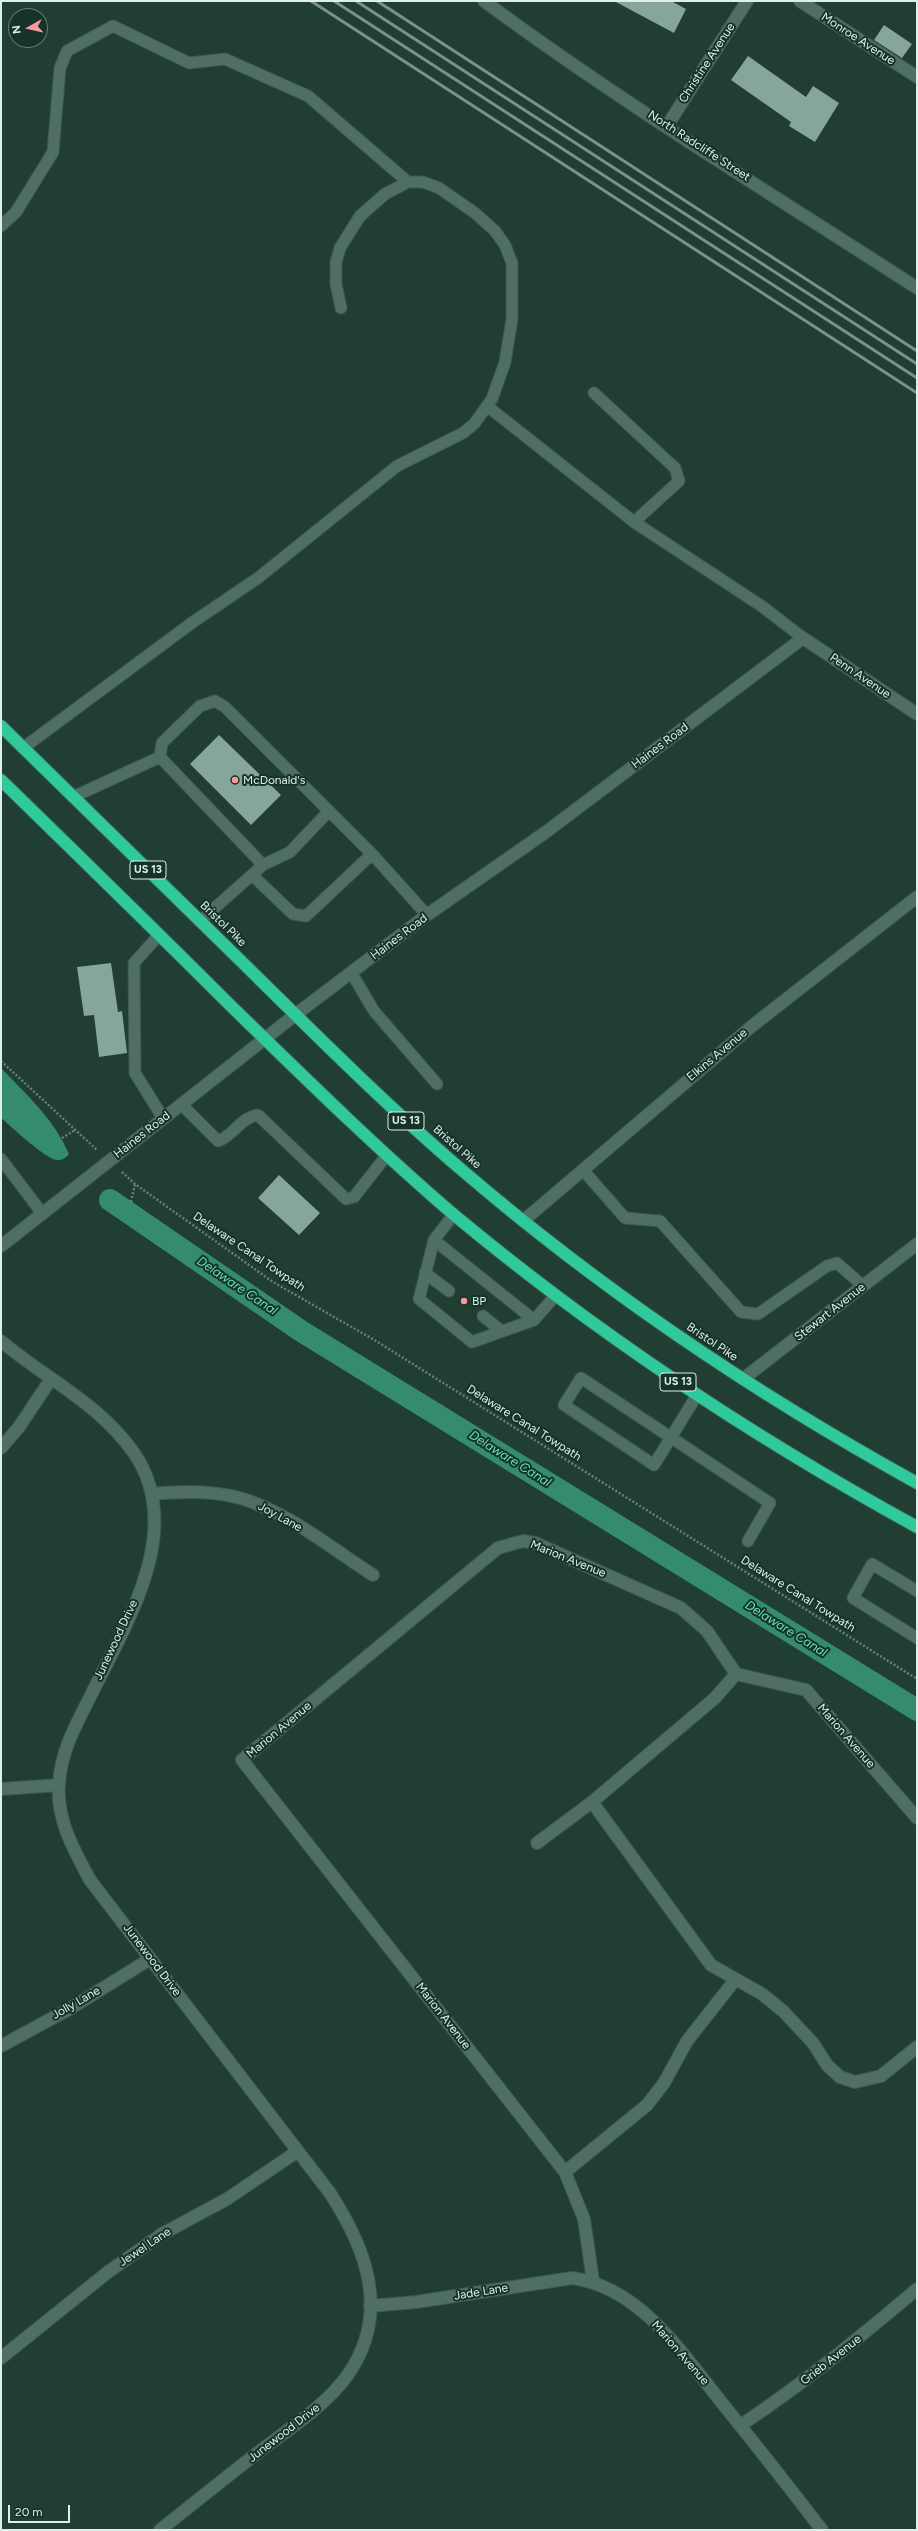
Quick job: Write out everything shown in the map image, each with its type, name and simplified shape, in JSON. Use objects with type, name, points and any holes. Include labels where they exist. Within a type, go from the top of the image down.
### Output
[{"type":"highway","name":"Bristol Pike","points":[[1,726],[401,1117],[523,1221],[630,1302],[743,1379],[813,1424],[917,1483]]},
{"type":"highway","name":"US 13","points":[[1,780],[264,1038],[387,1155],[454,1214],[556,1295],[697,1395],[793,1457],[917,1527]]},
{"type":"street","name":"North Radcliffe Street","points":[[484,1],[528,34],[917,288]]},
{"type":"street","name":"Christine Avenue","points":[[667,126],[747,1]]},
{"type":"street","name":"Monroe Avenue","points":[[800,1],[917,77]]},
{"type":"street","name":"Penn Avenue","points":[[803,638],[917,714]]},
{"type":"street","name":"Haines Road","points":[[1,1246],[264,1038],[351,972],[427,915],[546,832],[803,638]]},
{"type":"street","name":"Elkins Avenue","points":[[523,1221],[752,1026],[917,897]]},
{"type":"street","name":"Stewart Avenue","points":[[743,1379],[917,1244]]},
{"type":"street","name":"Junewood Drive","points":[[1,1341],[51,1380],[93,1408],[117,1431],[144,1470],[152,1494],[156,1525],[142,1582],[114,1648],[70,1736],[63,1757],[59,1785],[63,1820],[73,1848],[90,1880],[330,2193],[360,2245],[369,2281],[370,2306],[368,2331],[360,2353],[347,2376],[325,2400],[160,2530]]},
{"type":"street","points":[[1,1448],[19,1427],[51,1380]]},
{"type":"street","name":"Joy Lane","points":[[152,1494],[182,1491],[228,1496],[251,1501],[274,1510],[373,1575]]},
{"type":"street","name":"Marion Avenue","points":[[822,2530],[741,2425],[665,2331],[625,2299],[593,2281],[584,2219],[565,2172],[242,1760],[498,1548],[523,1541],[536,1543],[681,1608],[707,1631],[736,1674],[806,1690],[917,1818]]},
{"type":"street","points":[[537,1843],[592,1802],[715,1698],[736,1674]]},
{"type":"street","points":[[1,1789],[59,1785]]},
{"type":"street","points":[[592,1802],[699,1950],[711,1964],[735,1980],[762,1994],[783,2011],[813,2043],[827,2065],[840,2077],[855,2082],[881,2076],[917,2047]]},
{"type":"street","name":"Jolly Lane","points":[[1,2046],[71,2008],[150,1959]]},
{"type":"street","points":[[565,2172],[647,2105],[664,2083],[686,2040],[735,1980]]},
{"type":"street","name":"Jewel Lane","points":[[1,2358],[108,2272],[162,2234],[227,2200],[298,2150]]},
{"type":"street","name":"Jade Lane","points":[[370,2306],[416,2302],[572,2278],[593,2281]]},
{"type":"street","name":"Grieb Avenue","points":[[741,2425],[790,2392],[917,2289]]},
{"type":"lane","points":[[1,226],[16,212],[53,152],[60,68],[67,51],[113,26],[189,63],[226,59],[308,96],[408,182]]},
{"type":"lane","points":[[23,748],[193,622],[258,578],[397,466],[463,433],[474,424],[487,406],[498,387],[505,362],[512,319],[513,285],[509,257],[505,245],[495,231],[475,213],[439,188],[423,182],[408,182],[384,194],[360,216],[340,248],[336,262],[336,284],[341,308]]},
{"type":"lane","points":[[594,393],[675,468],[679,481],[634,522]]},
{"type":"lane","points":[[487,406],[634,522],[763,607],[803,638]]},
{"type":"lane","points":[[160,757],[162,743],[200,706],[215,701],[225,707],[330,811],[372,854],[427,915]]},
{"type":"lane","points":[[73,797],[160,757]]},
{"type":"lane","points":[[160,757],[263,866]]},
{"type":"lane","points":[[200,921],[263,866],[290,852],[330,811]]},
{"type":"lane","points":[[252,875],[293,914],[306,916],[372,854]]},
{"type":"lane","points":[[159,935],[134,963],[135,1073],[163,1118]]},
{"type":"lane","points":[[351,972],[374,1011],[437,1084]]},
{"type":"lane","points":[[181,1104],[218,1141],[224,1139],[250,1116],[258,1115],[346,1199],[354,1197],[387,1155]]},
{"type":"lane","points":[[1,1159],[42,1213]]},
{"type":"lane","points":[[583,1170],[625,1218],[660,1221],[741,1312],[758,1314],[827,1266],[837,1263],[863,1286]]},
{"type":"lane","points":[[454,1214],[434,1240],[419,1299],[472,1342],[500,1330],[534,1320],[556,1295]]},
{"type":"lane","points":[[434,1240],[534,1320]]},
{"type":"lane","points":[[425,1273],[449,1291]]},
{"type":"lane","points":[[483,1316],[500,1330]]},
{"type":"lane","points":[[697,1395],[670,1438],[654,1465],[564,1405],[581,1378],[670,1438],[770,1502],[748,1541]]},
{"type":"lane","points":[[917,1592],[872,1564],[853,1598],[917,1638]]},
{"type":"path","points":[[1,1061],[84,1139]]},
{"type":"path","points":[[62,1138],[75,1130]]},
{"type":"path","name":"Delaware Canal Towpath","points":[[126,1175],[136,1184],[273,1282],[376,1341],[917,1679]]},
{"type":"path","points":[[131,1202],[136,1184]]},
{"type":"shaded area","points":[[1,1068],[39,1108],[56,1130],[69,1154],[65,1158],[56,1160],[43,1153],[1,1118]]},
{"type":"building","points":[[614,1],[671,1],[686,9],[674,33]]},
{"type":"building","points":[[884,25],[912,44],[902,58],[874,40]]},
{"type":"building","points":[[748,56],[806,97],[813,86],[839,103],[815,142],[789,126],[791,122],[731,80]]},
{"type":"building","name":"McDonald's","points":[[219,735],[281,795],[251,825],[190,764]]},
{"type":"building","points":[[111,963],[118,1012],[122,1011],[127,1053],[99,1057],[94,1015],[84,1016],[77,967]]},
{"type":"building","points":[[279,1175],[320,1213],[299,1235],[258,1198]]},
{"type":"waterway","name":"Delaware Canal","points":[[110,1200],[301,1331],[917,1710]]},
{"type":"railway","points":[[311,1],[917,393]]},
{"type":"railway","points":[[334,1],[917,378]]},
{"type":"railway","points":[[356,1],[917,364]]},
{"type":"railway","points":[[377,1],[917,351]]},
{"type":"place","name":"McDonald's","points":[[235,780]]},
{"type":"place","name":"BP","points":[[464,1301]]}]
